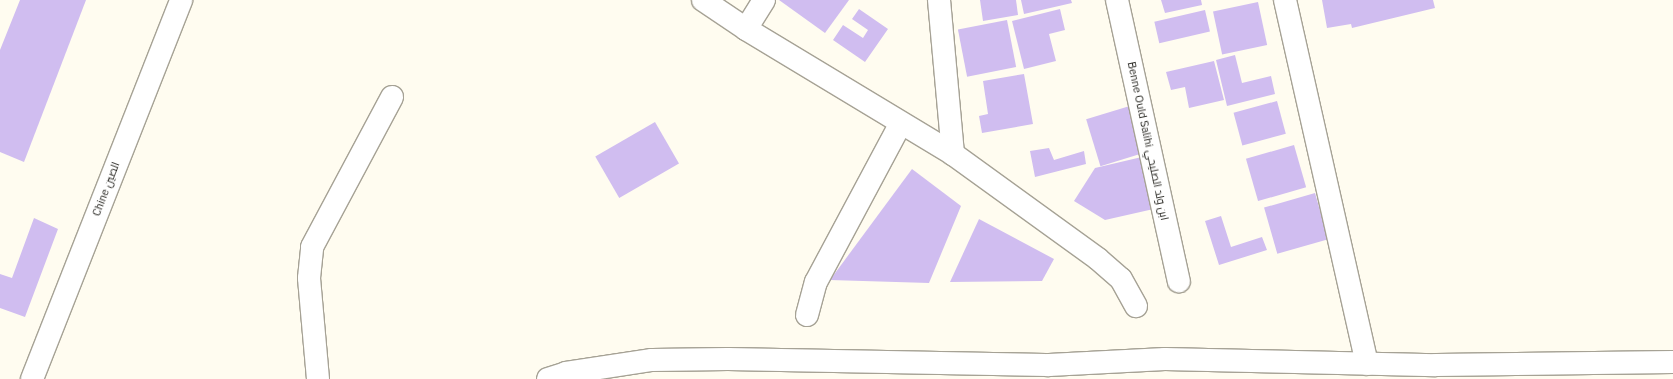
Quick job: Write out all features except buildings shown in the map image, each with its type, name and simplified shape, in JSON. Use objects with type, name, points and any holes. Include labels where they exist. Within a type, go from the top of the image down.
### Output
[{"type":"main road","name":"Chine الصين","points":[[32,379],[181,0]]},
{"type":"main road","points":[[703,0],[746,29],[953,154],[1103,264],[1121,279],[1136,306]]},
{"type":"main road","points":[[746,29],[764,0]]},
{"type":"main road","points":[[939,0],[953,154]]},
{"type":"main road","name":"Benne Ould Salihi ابن ولد الصليحي","points":[[1117,0],[1179,281]]},
{"type":"main road","points":[[1285,0],[1367,364]]},
{"type":"main road","points":[[318,379],[309,278],[312,246],[392,97]]},
{"type":"main road","points":[[807,315],[816,282],[901,123]]},
{"type":"main road","points":[[548,379],[566,373],[652,360],[728,359],[1049,364],[1165,359],[1367,364],[1673,362]]}]
